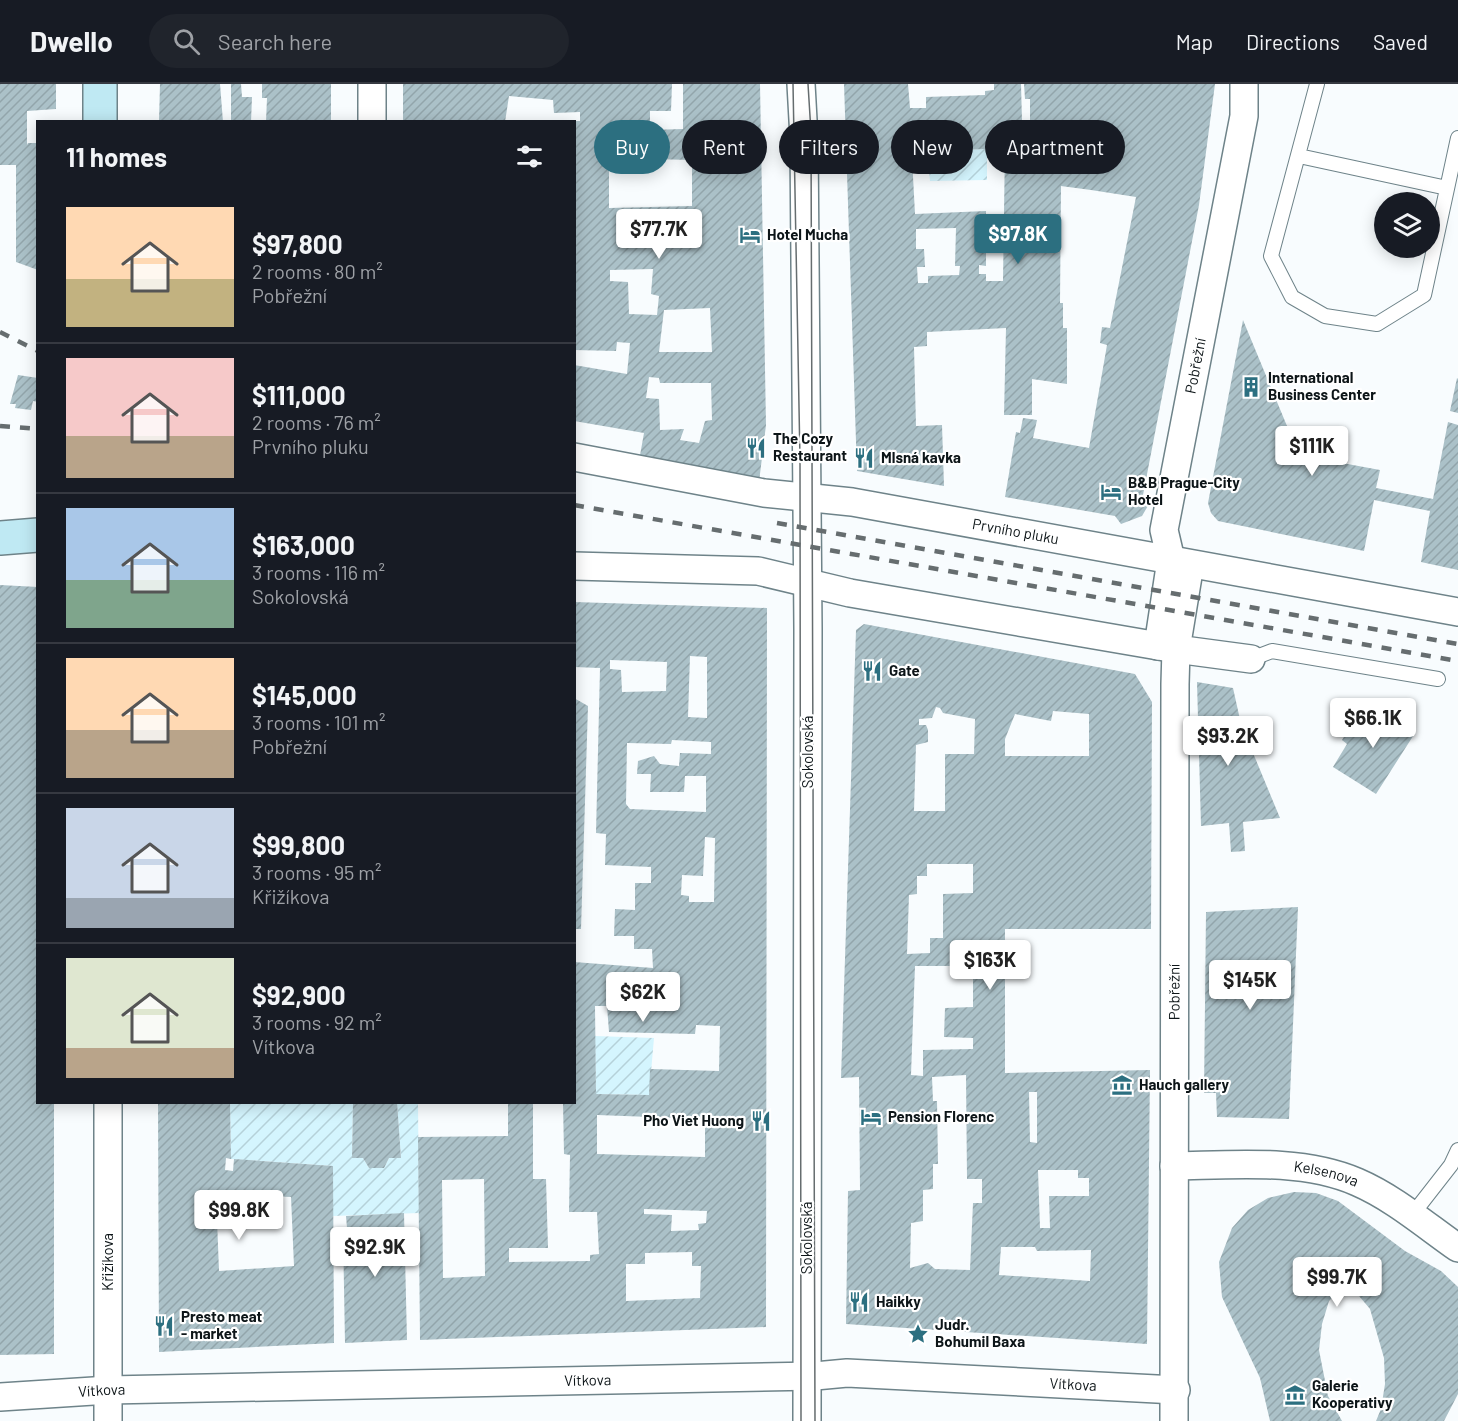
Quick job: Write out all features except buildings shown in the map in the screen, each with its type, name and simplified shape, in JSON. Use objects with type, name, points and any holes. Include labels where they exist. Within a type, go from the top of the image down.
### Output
[{"type":"street","points":[[100,84],[100,120]]},
{"type":"street","points":[[372,84],[372,120]]},
{"type":"street","name":"Sokolovská","points":[[801,84],[804,138],[807,497],[807,1421]]},
{"type":"street","name":"Pobřežní","points":[[1174,1421],[1176,1390],[1174,1166],[1167,648],[1181,562],[1164,530],[1244,116],[1244,84]]},
{"type":"street","name":"Prvního pluku","points":[[576,457],[764,493],[852,502],[1458,612]]},
{"type":"street","points":[[0,538],[36,535]]},
{"type":"street","points":[[576,566],[758,571],[807,584],[1167,648],[1251,659]]},
{"type":"street","name":"Křižíkova","points":[[108,1104],[108,1421]]},
{"type":"street","name":"Kelsenova","points":[[1174,1166],[1265,1166],[1331,1173],[1376,1192],[1458,1248]]},
{"type":"street","name":"Vítkova","points":[[0,1397],[109,1390],[807,1376],[848,1373],[1176,1390]]},
{"type":"lane","points":[[1317,84],[1271,256],[1292,297],[1325,316],[1377,324],[1424,295],[1458,138]]},
{"type":"lane","points":[[1299,156],[1447,188]]},
{"type":"lane","points":[[1251,659],[1272,651],[1438,679]]},
{"type":"lane","points":[[1412,1215],[1450,1165],[1458,1150]]},
{"type":"shaded area","points":[[973,149],[985,149],[987,180],[930,181],[929,174],[973,174]]},
{"type":"shaded area","points":[[595,1036],[654,1038],[649,1095],[596,1094]]},
{"type":"shaded area","points":[[230,1104],[353,1104],[352,1158],[363,1158],[369,1168],[384,1168],[389,1158],[401,1158],[397,1104],[418,1104],[419,1213],[333,1216],[332,1166],[231,1159]]},
{"type":"tram line","points":[[793,84],[800,460],[801,1421]]},
{"type":"tram line","points":[[808,84],[811,132],[815,1421]]},
{"type":"railway","points":[[0,332],[36,350]]},
{"type":"railway","points":[[0,426],[36,429]]},
{"type":"railway","points":[[576,505],[1458,661]]},
{"type":"railway","points":[[777,523],[1458,644]]},
{"type":"place","name":"Hotel Mucha","points":[[750,235]]},
{"type":"place","name":"International Business Center","points":[[1251,387]]},
{"type":"place","name":"The Cozy Restaurant","points":[[756,448]]},
{"type":"place","name":"Mlsná kavka","points":[[864,458]]},
{"type":"place","name":"B&B Prague-City Hotel","points":[[1111,492]]},
{"type":"place","name":"Gate","points":[[872,671]]},
{"type":"place","name":"Hauch gallery","points":[[1122,1085]]},
{"type":"place","name":"Pension Florenc","points":[[871,1117]]},
{"type":"place","name":"Pho Viet Huong","points":[[761,1121]]},
{"type":"place","name":"Haikky","points":[[859,1302]]},
{"type":"place","name":"Presto meat - market","points":[[164,1326]]},
{"type":"place","name":"Judr. Bohumil Baxa","points":[[918,1334]]},
{"type":"place","name":"Galerie Kooperativy","points":[[1295,1395]]}]
